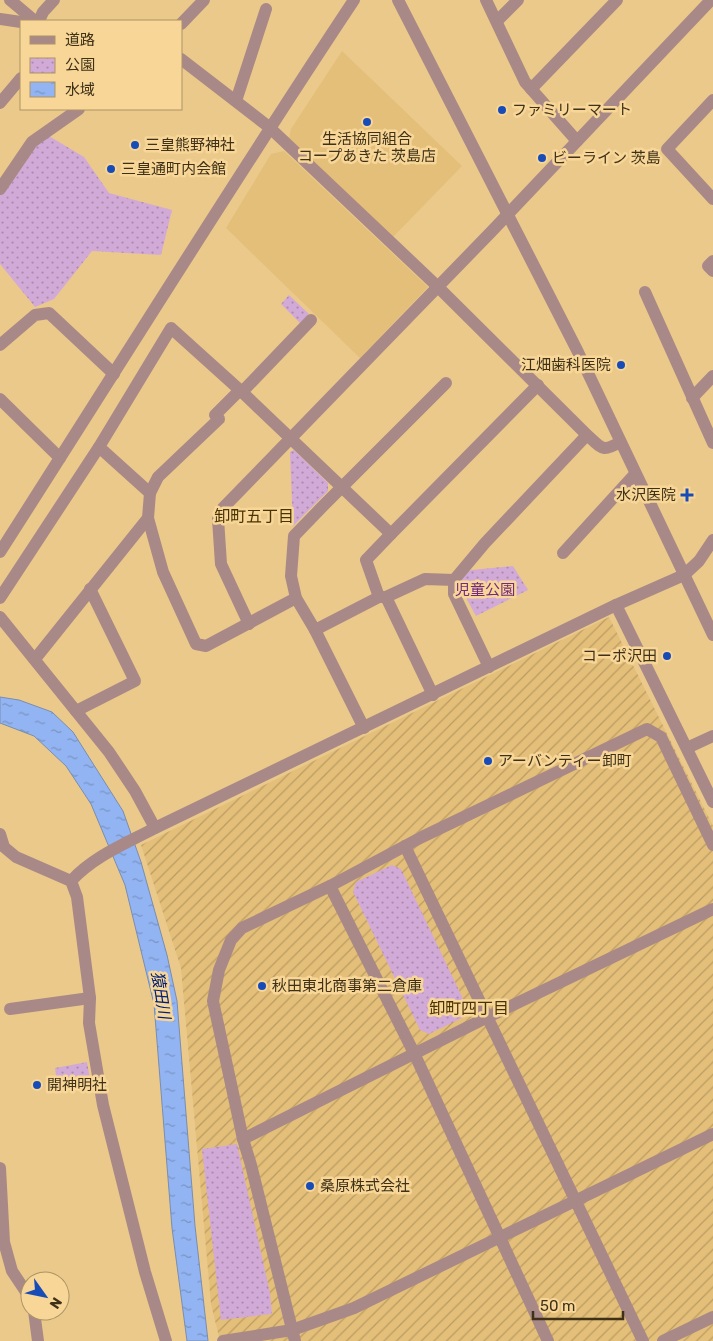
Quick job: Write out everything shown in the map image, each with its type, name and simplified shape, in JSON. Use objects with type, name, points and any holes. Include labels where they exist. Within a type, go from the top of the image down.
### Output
[{"type":"street","points":[[10,0],[34,20]]},
{"type":"street","points":[[39,20],[43,12],[54,0]]},
{"type":"street","points":[[182,23],[204,0]]},
{"type":"street","points":[[0,552],[269,127],[354,0]]},
{"type":"street","points":[[398,0],[577,350],[713,635]]},
{"type":"street","points":[[486,0],[525,82],[577,141]]},
{"type":"street","points":[[497,21],[518,0]]},
{"type":"street","points":[[531,89],[617,0]]},
{"type":"street","points":[[249,624],[221,564],[218,519],[223,508],[508,214],[711,0]]},
{"type":"street","points":[[236,101],[266,9]]},
{"type":"street","points":[[0,19],[20,22]]},
{"type":"street","points":[[182,60],[269,127],[437,286],[587,435],[602,448],[609,448],[620,442]]},
{"type":"street","points":[[0,103],[20,79]]},
{"type":"street","points":[[710,108],[667,149],[713,199]]},
{"type":"street","points":[[0,189],[32,142],[78,110]]},
{"type":"street","points":[[713,261],[708,266],[713,271]]},
{"type":"street","points":[[645,292],[713,443]]},
{"type":"street","points":[[0,345],[35,316],[49,314],[114,374]]},
{"type":"street","points":[[296,598],[206,646],[196,644],[163,572],[148,518],[150,493],[158,477],[219,419],[215,415],[312,320]]},
{"type":"street","points":[[0,598],[99,447],[171,328],[241,391],[391,534]]},
{"type":"street","points":[[692,398],[713,376]]},
{"type":"street","points":[[364,728],[315,630],[296,598],[291,576],[294,536],[446,383]]},
{"type":"street","points":[[433,695],[366,560],[538,385]]},
{"type":"street","points":[[0,399],[60,458]]},
{"type":"street","points":[[489,667],[454,594],[454,580],[492,536],[587,435]]},
{"type":"street","points":[[99,447],[150,493]]},
{"type":"street","points":[[563,553],[635,474]]},
{"type":"street","points":[[35,659],[148,518]]},
{"type":"street","points":[[71,881],[83,868],[99,857],[155,828],[616,605],[684,575],[712,545]]},
{"type":"street","points":[[315,630],[425,579],[454,580]]},
{"type":"street","points":[[76,710],[135,681],[90,589]]},
{"type":"street","points":[[616,605],[713,802]]},
{"type":"street","points":[[0,617],[109,752],[135,791],[155,828]]},
{"type":"street","points":[[293,1336],[256,1184],[243,1139],[213,1000],[219,970],[231,940],[242,928],[330,886],[405,846],[647,729],[661,737],[713,845]]},
{"type":"street","points":[[687,748],[713,736]]},
{"type":"street","points":[[0,834],[4,847],[16,857],[71,881],[77,897],[90,998],[89,1023],[103,1105],[145,1272],[166,1341]]},
{"type":"street","points":[[405,846],[643,1341]]},
{"type":"street","points":[[330,886],[414,1053],[548,1341]]},
{"type":"street","points":[[243,1139],[414,1053],[713,909]]},
{"type":"street","points":[[10,1009],[90,998]]},
{"type":"street","points":[[223,1341],[293,1336],[713,1134]]},
{"type":"street","points":[[0,1168],[4,1242],[12,1271],[20,1283]]},
{"type":"street","points":[[663,1341],[713,1317]]},
{"type":"street","points":[[35,1321],[38,1341]]},
{"type":"shaded area","points":[[342,51],[462,166],[393,237],[289,138],[291,129]]},
{"type":"shaded area","points":[[284,151],[428,287],[360,358],[226,228],[271,154]]},
{"type":"shaded area","points":[[609,617],[713,826],[713,1341],[220,1341],[211,1304],[181,968],[141,845]]},
{"type":"green space","points":[[49,136],[84,157],[109,193],[172,210],[161,255],[92,251],[54,299],[35,307],[0,264],[0,195],[35,145]]},
{"type":"green space","points":[[289,295],[309,314],[300,323],[281,304]]},
{"type":"green space","points":[[294,450],[328,483],[328,491],[293,526],[290,452]]},
{"type":"green space","name":"児童公園","points":[[513,566],[528,590],[476,616],[460,587],[460,577],[471,570]]},
{"type":"green space","points":[[392,865],[401,869],[467,1007],[464,1017],[429,1034],[420,1030],[353,892],[356,882]]},
{"type":"green space","points":[[87,1062],[91,1084],[58,1090],[55,1068]]},
{"type":"green space","points":[[237,1144],[270,1293],[272,1314],[221,1320],[202,1149]]},
{"type":"water","name":"猿田川","points":[[0,697],[19,700],[52,712],[73,732],[123,811],[141,862],[167,955],[177,1001],[195,1226],[208,1341],[187,1341],[172,1228],[154,1004],[125,885],[91,804],[66,766],[34,736],[0,723]]},
{"type":"place","name":"ファミリーマート","points":[[502,110]]},
{"type":"place","name":"生活協同組合 コープあきた 茨島店","points":[[367,122]]},
{"type":"place","name":"三皇熊野神社","points":[[135,145]]},
{"type":"place","name":"ビーライン 茨島","points":[[542,158]]},
{"type":"place","name":"三皇通町内会館","points":[[111,169]]},
{"type":"place","name":"江畑歯科医院","points":[[621,365]]},
{"type":"place","name":"水沢医院","points":[[687,495]]},
{"type":"place","name":"コーポ沢田","points":[[667,656]]},
{"type":"place","name":"アーバンティー卸町","points":[[488,761]]},
{"type":"place","name":"秋田東北商事第二倉庫","points":[[262,986]]},
{"type":"place","name":"開神明社","points":[[37,1085]]},
{"type":"place","name":"桑原株式会社","points":[[310,1186]]},
{"type":"district","name":"卸町五丁目","points":[[254,516]]},
{"type":"district","name":"卸町四丁目","points":[[469,1008]]}]
